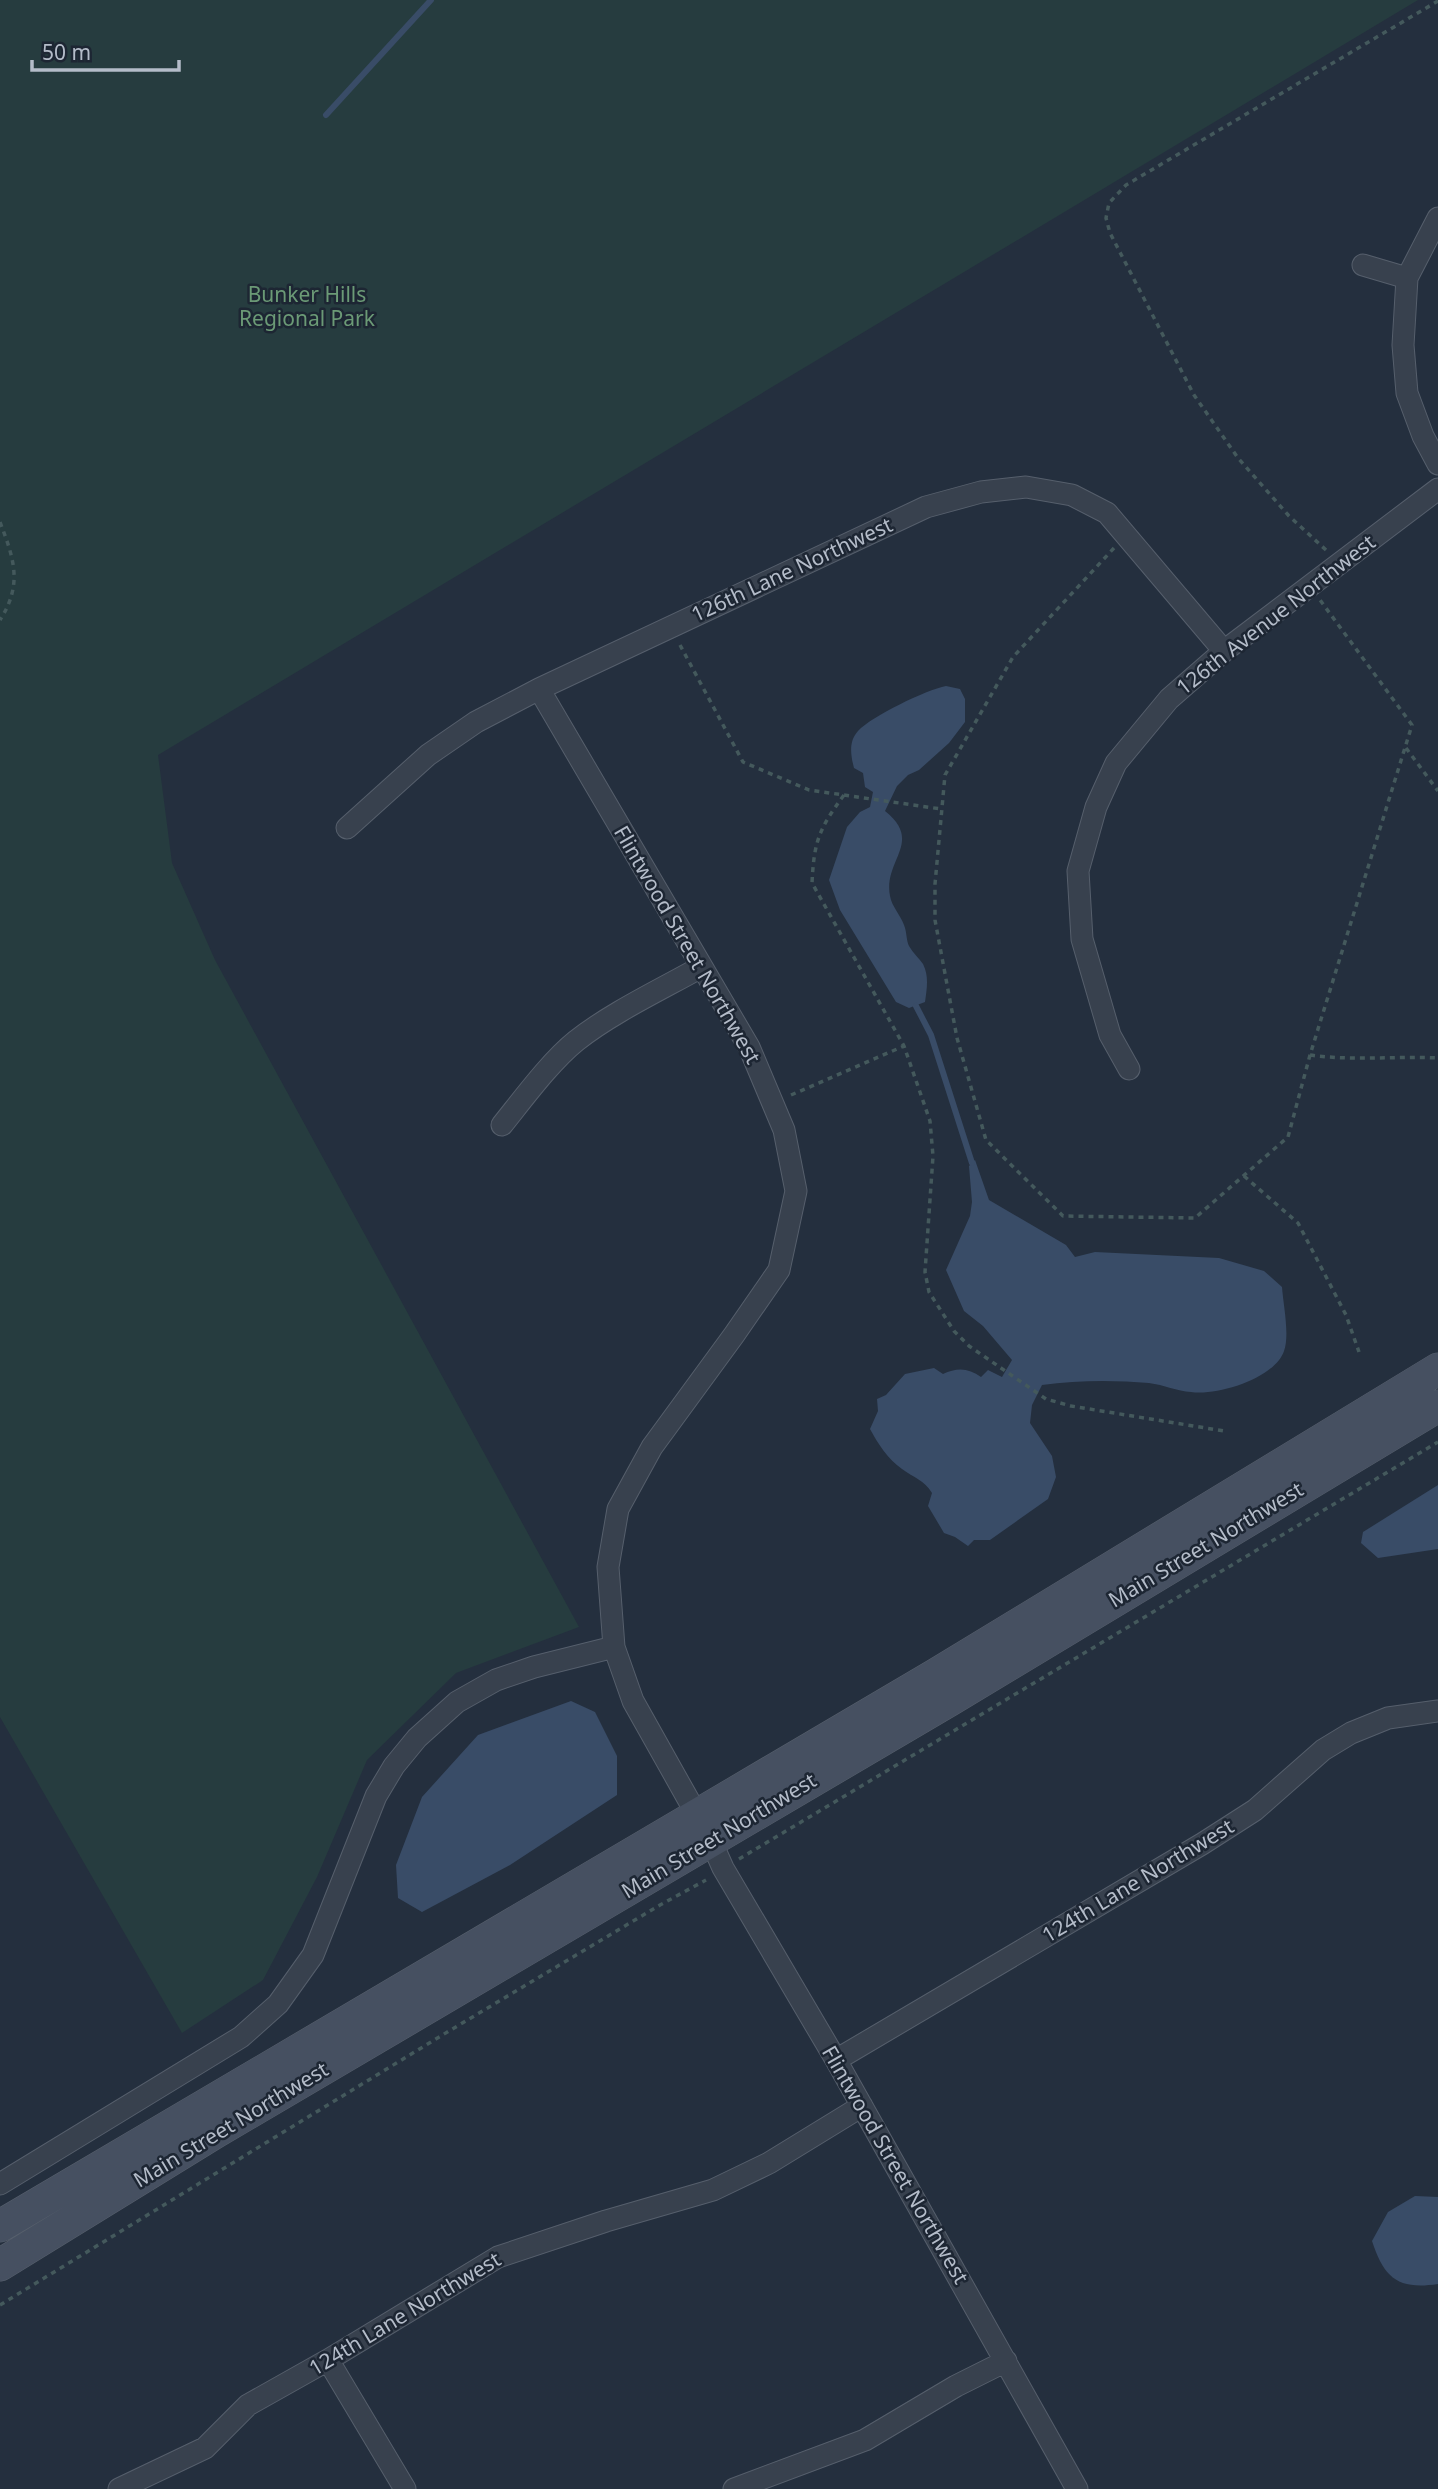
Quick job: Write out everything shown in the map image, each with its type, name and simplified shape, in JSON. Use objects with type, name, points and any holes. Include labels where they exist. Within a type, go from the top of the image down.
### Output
[{"type":"main road","name":"Main Street Northwest","points":[[0,2265],[704,1828],[946,1668],[1438,1369]]},
{"type":"main road","name":"Main Street Northwest","points":[[0,2226],[704,1828],[1438,1406]]},
{"type":"street","points":[[1438,218],[1407,278],[1403,345],[1407,393],[1423,436],[1438,464]]},
{"type":"street","points":[[1363,265],[1407,278]]},
{"type":"street","name":"126th Lane Northwest","points":[[346,828],[428,755],[476,722],[539,689],[926,507],[982,492],[1026,487],[1072,495],[1107,513],[1224,651]]},
{"type":"street","name":"126th Avenue Northwest","points":[[1129,1069],[1110,1035],[1082,939],[1078,872],[1096,807],[1116,763],[1169,699],[1224,651],[1438,489]]},
{"type":"street","name":"Flintwood Street Northwest","points":[[539,689],[749,1046],[784,1130],[796,1191],[779,1270],[652,1447],[618,1509],[607,1567],[614,1647],[633,1701],[704,1828],[723,1868],[836,2060],[1077,2489]]},
{"type":"street","points":[[502,1125],[530,1090],[576,1041],[701,967]]},
{"type":"street","points":[[0,2184],[241,2037],[278,2004],[313,1955],[376,1796],[417,1738],[457,1702],[496,1680],[534,1667],[614,1647]]},
{"type":"street","name":"124th Lane Northwest","points":[[836,2060],[1202,1844],[1255,1810],[1323,1750],[1351,1733],[1388,1718],[1438,1712]]},
{"type":"street","name":"124th Lane Northwest","points":[[119,2489],[205,2448],[248,2405],[498,2257],[606,2221],[713,2190],[769,2163],[862,2106]]},
{"type":"street","points":[[328,2360],[405,2489]]},
{"type":"street","points":[[734,2489],[865,2440],[956,2386],[1006,2361]]},
{"type":"path","points":[[1340,563],[1289,516],[1238,458],[1194,395],[1110,233],[1106,218],[1109,203],[1126,185],[1438,1]]},
{"type":"path","points":[[0,522],[12,554],[15,590],[0,620]]},
{"type":"path","points":[[1127,534],[1013,657],[945,775],[935,884],[935,920],[957,1038],[986,1140],[1063,1216],[1195,1218],[1289,1137],[1310,1055],[1412,725],[1310,586]]},
{"type":"path","points":[[671,627],[743,762],[809,790],[942,810]]},
{"type":"path","points":[[1405,747],[1438,791]]},
{"type":"path","points":[[844,795],[822,826],[813,856],[812,883],[904,1046],[930,1121],[933,1156],[925,1272],[929,1292],[954,1331],[969,1346],[1046,1399],[1071,1406],[1224,1431]]},
{"type":"path","points":[[773,1103],[904,1046]]},
{"type":"path","points":[[1310,1055],[1339,1059],[1396,1056],[1438,1058]]},
{"type":"path","points":[[1244,1176],[1298,1223],[1346,1315],[1359,1352]]},
{"type":"green space","name":"Bunker Hills Regional Park","points":[[0,0],[1418,0],[158,755],[172,863],[215,960],[579,1627],[456,1673],[367,1760],[317,1877],[263,1980],[182,2033],[0,1717]]},
{"type":"water","points":[[946,686],[960,689],[965,699],[965,722],[949,743],[897,786],[885,811],[896,822],[902,842],[889,883],[892,904],[904,925],[909,946],[923,964],[927,978],[925,1002],[909,1008],[896,1002],[840,910],[829,880],[847,827],[860,812],[870,807],[873,792],[865,787],[863,773],[854,768],[851,749],[855,735],[865,725],[900,704]]},
{"type":"water","points":[[975,1160],[989,1200],[1066,1245],[1075,1257],[1095,1252],[1219,1258],[1264,1271],[1282,1287],[1286,1344],[1279,1361],[1258,1377],[1216,1391],[1191,1392],[1149,1383],[1123,1381],[1042,1385],[1032,1405],[1030,1423],[1052,1456],[1056,1477],[1048,1499],[990,1540],[974,1540],[968,1546],[944,1533],[928,1506],[932,1493],[922,1482],[892,1461],[870,1429],[878,1411],[877,1399],[886,1395],[905,1374],[934,1368],[943,1374],[963,1370],[981,1377],[988,1370],[1002,1377],[1012,1360],[983,1326],[964,1311],[946,1270],[970,1216],[972,1202],[969,1166]]},
{"type":"water","points":[[1438,1485],[1438,1549],[1378,1558],[1361,1543],[1363,1532]]},
{"type":"water","points":[[571,1701],[595,1712],[617,1756],[617,1795],[510,1865],[422,1912],[398,1898],[396,1865],[422,1797],[478,1735]]},
{"type":"water","points":[[1415,2196],[1438,2197],[1438,2284],[1412,2285],[1394,2279],[1382,2264],[1372,2241],[1388,2212]]},
{"type":"waterway","points":[[326,115],[431,0]]},
{"type":"waterway","points":[[916,1006],[931,1035],[972,1163]]}]
